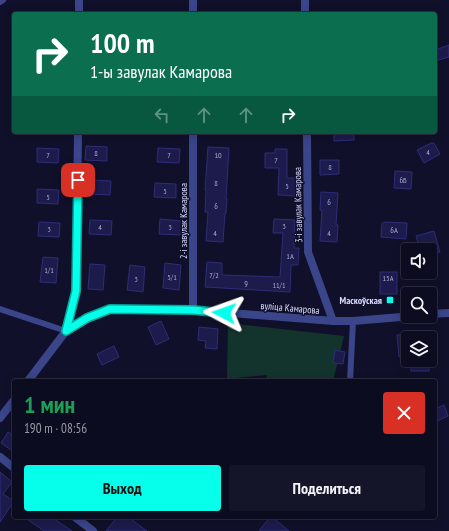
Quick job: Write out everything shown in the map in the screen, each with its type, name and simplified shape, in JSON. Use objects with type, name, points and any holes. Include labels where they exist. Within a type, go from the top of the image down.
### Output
[{"type":"street","points":[[79,0],[79,12]]},
{"type":"street","points":[[193,0],[193,12]]},
{"type":"street","points":[[305,0],[305,12]]},
{"type":"street","points":[[66,331],[76,291],[78,134]]},
{"type":"street","name":"2-і завулак Камарова","points":[[193,134],[193,310]]},
{"type":"street","name":"3-і завулак Камарова","points":[[307,134],[308,252],[333,321]]},
{"type":"street","name":"вуліца Камарова","points":[[30,379],[66,331],[87,318],[110,309],[193,310],[333,321],[401,317]]},
{"type":"street","points":[[437,314],[449,313]]},
{"type":"street","points":[[0,418],[12,403]]},
{"type":"street","points":[[0,457],[12,466]]},
{"type":"street","points":[[78,519],[93,531]]},
{"type":"lane","points":[[0,309],[66,331]]},
{"type":"lane","points":[[350,379],[353,321]]},
{"type":"green space","points":[[228,323],[344,336],[333,379],[266,379],[267,375],[227,379]]},
{"type":"building","points":[[449,45],[449,57],[437,60],[437,49]]},
{"type":"building","points":[[334,134],[354,134],[354,140],[334,141]]},
{"type":"building","points":[[434,143],[440,154],[424,163],[417,150]]},
{"type":"building","points":[[86,146],[107,147],[107,161],[85,160]]},
{"type":"building","points":[[208,147],[229,148],[227,199],[223,242],[206,241],[208,212],[205,212],[205,190]]},
{"type":"building","points":[[37,148],[59,149],[58,163],[37,162]]},
{"type":"building","points":[[158,148],[180,149],[179,163],[157,162]]},
{"type":"building","points":[[275,149],[287,149],[287,178],[296,178],[295,196],[278,195],[279,168],[265,168],[265,153],[275,153]]},
{"type":"building","points":[[320,160],[339,160],[339,174],[320,175]]},
{"type":"building","points":[[395,171],[412,172],[411,189],[394,188]]},
{"type":"building","points":[[89,180],[111,181],[110,195],[89,194]]},
{"type":"building","points":[[155,183],[176,184],[176,198],[154,197]]},
{"type":"building","points":[[37,189],[59,190],[58,204],[37,203]]},
{"type":"building","points":[[321,192],[338,193],[336,225],[338,225],[337,242],[320,241],[322,210],[320,210]]},
{"type":"building","points":[[160,219],[182,221],[181,235],[159,234]]},
{"type":"building","points":[[274,219],[295,220],[294,248],[299,248],[298,265],[291,265],[290,292],[205,287],[207,262],[222,263],[222,275],[280,277],[283,233],[273,233]]},
{"type":"building","points":[[90,220],[112,221],[111,235],[89,234]]},
{"type":"building","points":[[39,222],[60,223],[59,237],[38,236]]},
{"type":"building","points":[[382,223],[407,223],[406,239],[381,237]]},
{"type":"building","points":[[434,231],[440,252],[437,253],[437,243],[418,243],[416,236]]},
{"type":"building","points":[[43,257],[58,258],[56,283],[40,282]]},
{"type":"building","points":[[165,263],[181,265],[179,290],[163,288]]},
{"type":"building","points":[[90,264],[105,265],[103,290],[88,289]]},
{"type":"building","points":[[130,265],[145,267],[143,292],[127,290]]},
{"type":"building","points":[[380,272],[397,272],[397,294],[380,294]]},
{"type":"building","points":[[161,321],[169,339],[156,345],[148,327]]},
{"type":"building","points":[[199,327],[218,329],[217,349],[205,348],[206,341],[198,340]]},
{"type":"building","points":[[397,335],[401,335],[401,357],[399,357]]},
{"type":"building","points":[[114,346],[119,357],[102,365],[97,354]]},
{"type":"building","points":[[335,350],[345,352],[343,364],[333,363]]},
{"type":"building","points":[[411,367],[429,367],[429,371],[411,371]]},
{"type":"building","points":[[444,405],[448,416],[437,421],[437,408]]},
{"type":"building","points":[[8,432],[12,435],[12,451],[1,443]]},
{"type":"building","points":[[0,472],[12,482],[3,494],[12,500],[12,504],[0,522]]},
{"type":"building","points":[[27,519],[54,519],[72,531],[44,531]]},
{"type":"building","points":[[115,519],[131,519],[147,531],[106,531]]},
{"type":"building","points":[[268,519],[274,519],[289,531],[259,531]]},
{"type":"place","name":"Маскоўская","points":[[390,300]]},
{"type":"route","points":[[78,180],[76,291],[66,331],[87,318],[110,309],[193,310],[224,313]]}]
